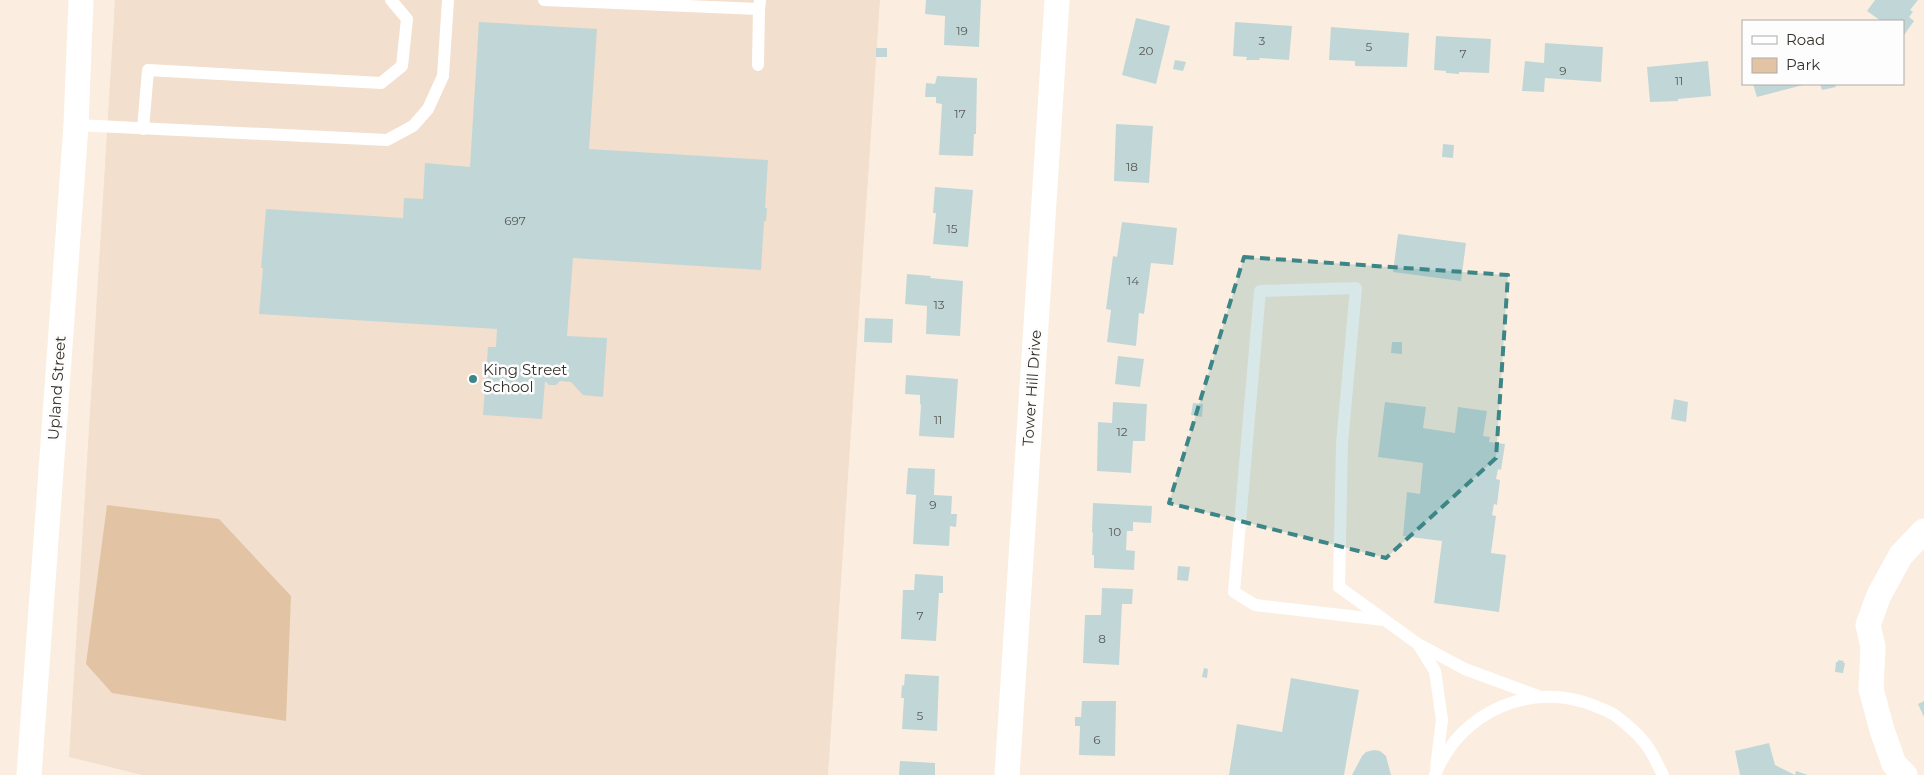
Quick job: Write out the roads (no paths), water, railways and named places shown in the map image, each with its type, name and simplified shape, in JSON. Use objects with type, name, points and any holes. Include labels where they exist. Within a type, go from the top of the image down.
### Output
[{"type":"street","name":"Upland Street","points":[[29,775],[76,126],[81,0]]},
{"type":"street","name":"Tower Hill Drive","points":[[1007,775],[1057,0]]},
{"type":"street","points":[[1905,775],[1894,764],[1882,730],[1871,689],[1873,647],[1868,625],[1879,595],[1901,555],[1924,531]]},
{"type":"lane","points":[[143,129],[148,70],[381,83],[402,66],[407,19],[391,0]]},
{"type":"lane","points":[[76,126],[387,140],[413,126],[428,109],[443,76],[448,0]]},
{"type":"lane","points":[[544,0],[760,5],[758,65]]},
{"type":"lane","points":[[1384,620],[1255,606],[1234,592],[1260,291],[1356,288],[1342,444],[1339,587],[1418,644],[1465,669],[1538,696],[1578,699],[1615,715],[1644,741],[1663,775]]},
{"type":"lane","points":[[1418,644],[1435,671],[1442,720],[1435,774]]},
{"type":"lane","points":[[1435,774],[1452,744],[1476,720],[1506,704],[1538,696]]},
{"type":"place","name":"King Street School","points":[[473,379]]}]
